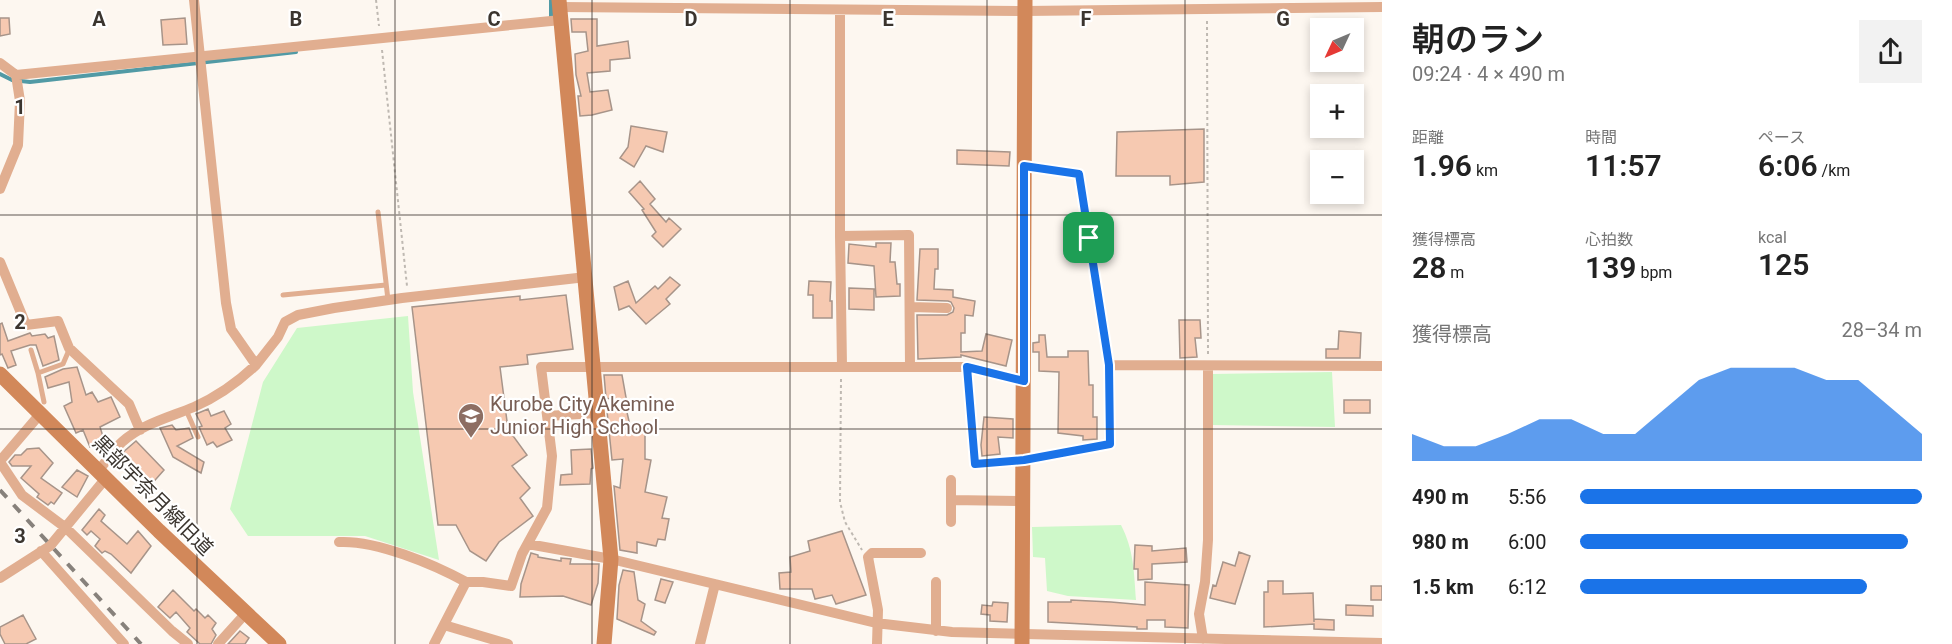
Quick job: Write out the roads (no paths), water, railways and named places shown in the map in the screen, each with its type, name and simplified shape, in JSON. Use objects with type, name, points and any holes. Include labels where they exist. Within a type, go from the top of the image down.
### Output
[{"type":"street","points":[[194,0],[226,303],[231,329],[256,365]]},
{"type":"street","points":[[0,63],[16,75],[381,38],[560,9],[660,4],[840,9],[1025,6],[1207,9],[1382,7]]},
{"type":"street","points":[[1022,639],[1025,6]]},
{"type":"street","points":[[560,9],[611,559],[604,644]]},
{"type":"street","points":[[840,9],[842,366]]},
{"type":"street","points":[[0,189],[18,145],[20,101],[16,75]]},
{"type":"street","points":[[967,367],[975,464],[1024,460],[1110,444],[1109,365],[1079,174],[1024,166]]},
{"type":"street","points":[[840,236],[909,235],[910,367]]},
{"type":"street","points":[[0,262],[26,325],[58,321],[69,348],[129,404],[140,430]]},
{"type":"street","points":[[0,578],[50,546],[66,528],[122,442],[140,430],[226,390],[256,365],[278,337],[285,322],[298,315],[388,300],[586,277]]},
{"type":"street","points":[[911,308],[946,308]]},
{"type":"street","points":[[1109,365],[1382,366]]},
{"type":"street","points":[[1203,639],[1199,614],[1205,582],[1208,540],[1208,366]]},
{"type":"street","points":[[339,543],[354,542],[382,548],[449,572],[466,582],[510,586],[522,554],[548,508],[552,456],[541,367],[967,367],[1024,381]]},
{"type":"street","name":"黒部宇奈月線旧道","points":[[0,374],[42,408],[102,475],[279,644]]},
{"type":"street","points":[[42,408],[0,461],[22,495],[66,528],[188,644]]},
{"type":"street","points":[[547,416],[597,413]]},
{"type":"street","points":[[951,480],[951,522]]},
{"type":"street","points":[[951,500],[1023,501]]},
{"type":"street","points":[[528,544],[611,559],[876,623],[936,631],[1022,639],[1158,641],[1203,639],[1382,643]]},
{"type":"street","points":[[41,551],[124,644]]},
{"type":"street","points":[[877,644],[878,610],[868,557],[872,553],[921,553]]},
{"type":"street","points":[[434,644],[466,582]]},
{"type":"street","points":[[936,582],[936,631]]},
{"type":"street","points":[[699,644],[715,584]]},
{"type":"street","points":[[218,644],[246,613]]},
{"type":"street","points":[[444,625],[508,644]]},
{"type":"lane","points":[[378,212],[388,300]]},
{"type":"lane","points":[[283,295],[386,285]]},
{"type":"lane","points":[[38,373],[63,364],[69,348]]},
{"type":"lane","points":[[32,350],[38,373],[42,408]]},
{"type":"lane","points":[[186,410],[198,437]]},
{"type":"waterway","points":[[551,0],[551,20]]},
{"type":"waterway","points":[[0,74],[12,80],[30,82],[296,52]]},
{"type":"railway","points":[[0,490],[141,644]]},
{"type":"place","name":"Kurobe City Akemine Junior High School","points":[[471,439]]}]
